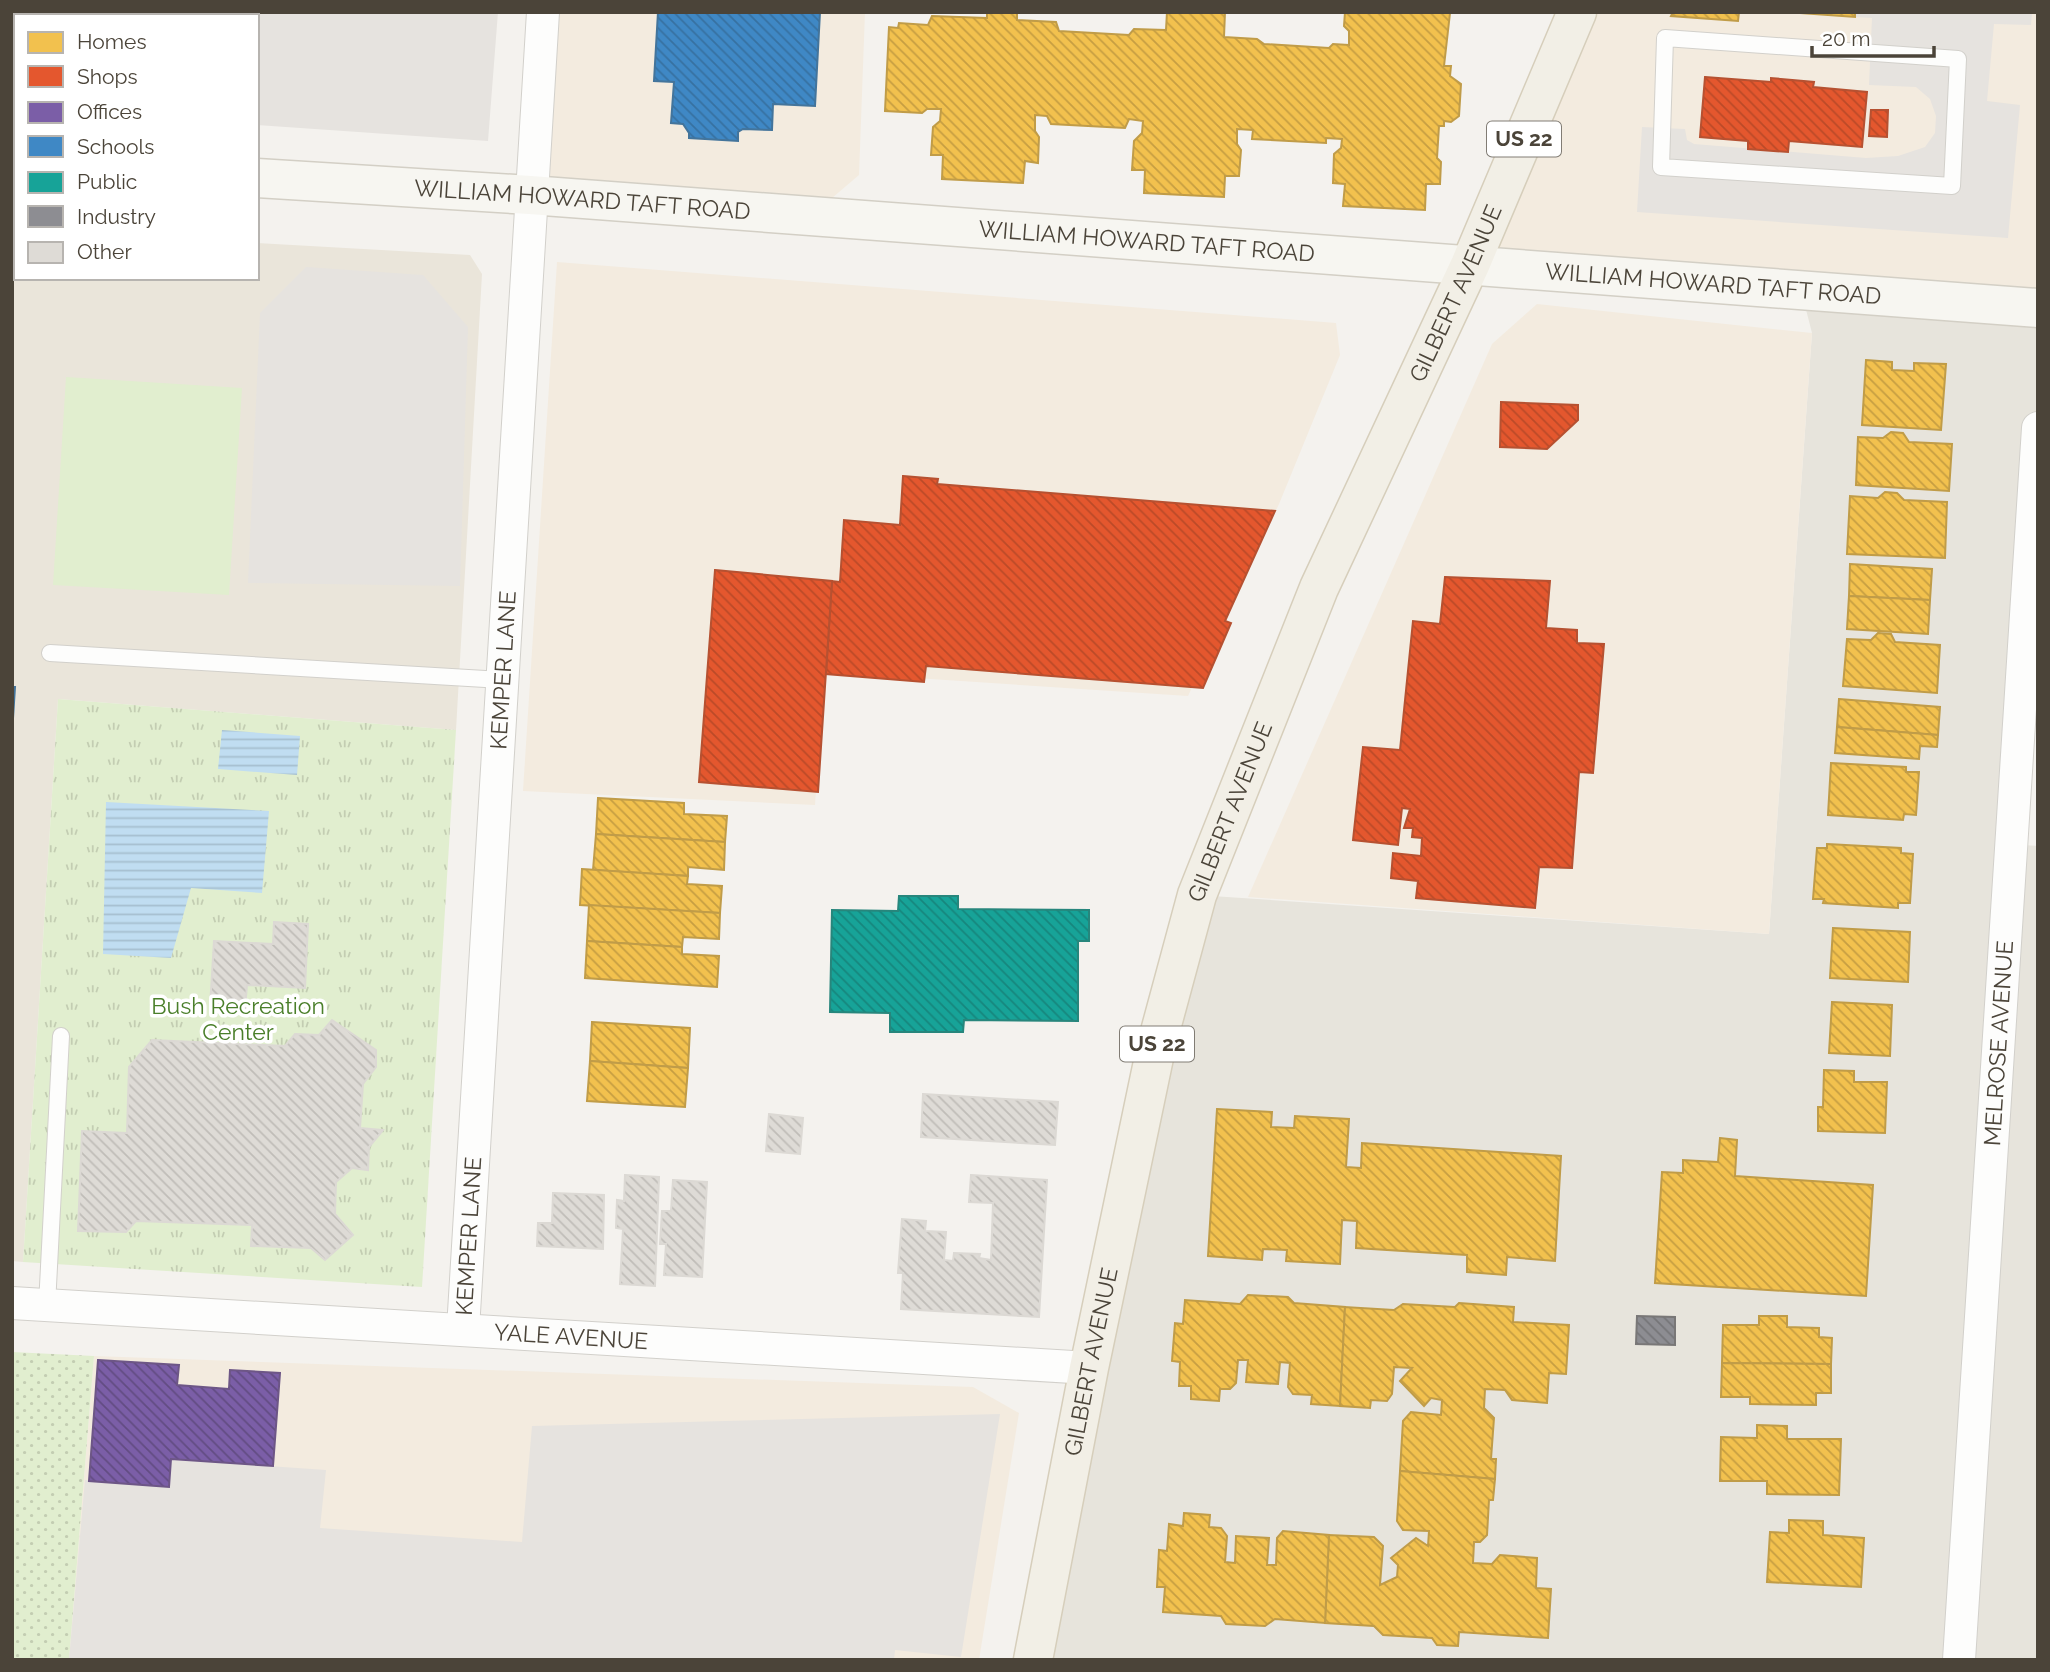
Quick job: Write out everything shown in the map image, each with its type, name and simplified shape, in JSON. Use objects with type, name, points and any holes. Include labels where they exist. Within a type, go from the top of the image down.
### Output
[{"type":"main road","name":"GILBERT AVENUE","points":[[1032,1660],[1089,1368],[1157,1043],[1197,895],[1319,588],[1470,265],[1577,12]]},
{"type":"street","name":"KEMPER LANE","points":[[463,1329],[543,12]]},
{"type":"street","name":"WILLIAM HOWARD TAFT ROAD","points":[[259,178],[530,195],[2038,308]]},
{"type":"street","name":"MELROSE AVENUE","points":[[1959,1660],[2038,428]]},
{"type":"street","name":"YALE AVENUE","points":[[12,1303],[1089,1368]]},
{"type":"lane","points":[[1665,38],[1958,59],[1952,186],[1808,178],[1661,167],[1665,38]]},
{"type":"lane","points":[[50,653],[502,681]]},
{"type":"lane","points":[[47,1305],[61,1036]]},
{"type":"shaded area","points":[[12,12],[46,12],[14,14],[12,56]]},
{"type":"shaded area","points":[[498,12],[488,141],[259,125],[259,14],[211,14]]},
{"type":"shaded area","points":[[543,12],[865,12],[859,175],[811,216],[530,195]]},
{"type":"shaded area","points":[[1577,12],[2038,12],[2038,308],[1470,265]]},
{"type":"shaded area","points":[[1855,12],[2032,12],[2031,25],[1994,24],[1987,101],[2020,105],[2008,238],[1637,212],[1642,127],[1685,129],[1687,140],[1694,144],[1866,158],[1898,156],[1925,147],[1935,133],[1936,116],[1930,99],[1916,87],[1869,85],[1872,18],[1855,17]]},
{"type":"shaded area","points":[[12,229],[14,280],[259,280],[259,243],[470,255],[482,274],[456,730],[58,699],[23,1262],[12,1261]]},
{"type":"shaded area","points":[[557,262],[1336,323],[1340,355],[1279,504],[1188,696],[824,672],[815,805],[523,791]]},
{"type":"shaded area","points":[[306,267],[423,275],[468,327],[460,586],[248,583],[260,313]]},
{"type":"shaded area","points":[[1801,290],[2038,308],[2038,428],[2011,844],[2038,846],[2038,1660],[1033,1660],[1197,895],[1769,934],[1812,333]]},
{"type":"shaded area","points":[[1537,304],[1812,333],[1769,934],[1248,897],[1492,344]]},
{"type":"shaded area","points":[[94,1356],[973,1387],[1019,1413],[979,1660],[69,1660]]},
{"type":"shaded area","points":[[1000,1414],[961,1657],[895,1650],[894,1660],[69,1660],[85,1480],[169,1487],[171,1459],[326,1470],[320,1528],[522,1542],[532,1426]]},
{"type":"green space","points":[[66,377],[242,388],[229,595],[53,585]]},
{"type":"green space","name":"Bush Recreation Center","points":[[58,699],[456,730],[422,1287],[23,1262]]},
{"type":"green space","points":[[12,1352],[94,1356],[69,1660],[12,1660]]},
{"type":"water","points":[[222,730],[300,736],[297,775],[218,769]]},
{"type":"water","points":[[106,802],[269,811],[262,893],[191,888],[171,958],[103,954]]},
{"type":"building: Homes","points":[[987,12],[1017,12],[1017,20],[1056,22],[1059,31],[1129,35],[1134,29],[1166,30],[1167,12],[1225,12],[1224,37],[1257,39],[1264,44],[1329,48],[1333,44],[1349,45],[1349,31],[1344,26],[1345,12],[1450,13],[1444,66],[1451,66],[1450,76],[1461,84],[1459,116],[1451,122],[1444,121],[1444,126],[1439,126],[1437,158],[1441,162],[1440,184],[1426,184],[1425,210],[1343,206],[1345,184],[1333,183],[1334,154],[1341,148],[1342,139],[1326,138],[1326,143],[1252,139],[1253,130],[1237,129],[1237,144],[1241,150],[1239,176],[1225,176],[1224,197],[1144,193],[1145,170],[1132,170],[1134,141],[1142,133],[1143,121],[1129,119],[1125,128],[1051,124],[1047,116],[1035,115],[1035,131],[1039,137],[1038,163],[1025,161],[1023,183],[942,179],[943,155],[931,155],[933,127],[940,121],[941,109],[927,109],[922,113],[885,111],[889,27],[898,28],[899,23],[928,25],[932,16],[987,18]]},
{"type":"building: Homes","points":[[1673,12],[1739,12],[1738,21],[1671,16]]},
{"type":"building: Homes","points":[[1786,12],[1855,12],[1855,17]]},
{"type":"building: Homes","points":[[1866,360],[1892,362],[1892,370],[1914,371],[1914,363],[1946,364],[1941,430],[1862,425]]},
{"type":"building: Homes","points":[[1891,432],[1903,433],[1909,442],[1952,444],[1949,491],[1856,485],[1858,437],[1883,438]]},
{"type":"building: Homes","points":[[1885,492],[1897,493],[1904,500],[1947,502],[1945,558],[1847,554],[1850,496],[1878,498]]},
{"type":"building: Homes","points":[[1850,564],[1932,569],[1930,600],[1849,596]]},
{"type":"building: Homes","points":[[1849,596],[1930,600],[1928,634],[1847,629]]},
{"type":"building: Homes","points":[[1878,633],[1891,634],[1895,642],[1940,645],[1937,693],[1843,686],[1847,639],[1871,640]]},
{"type":"building: Homes","points":[[1839,699],[1940,707],[1938,735],[1837,727]]},
{"type":"building: Homes","points":[[1837,727],[1938,735],[1937,747],[1920,746],[1919,759],[1835,753]]},
{"type":"building: Homes","points":[[1831,763],[1906,767],[1906,772],[1919,772],[1916,815],[1904,814],[1903,820],[1828,815]]},
{"type":"building: Homes","points":[[598,798],[684,803],[684,814],[727,816],[725,842],[596,834]]},
{"type":"building: Homes","points":[[596,834],[725,842],[724,870],[688,867],[688,876],[593,870]]},
{"type":"building: Homes","points":[[1827,844],[1901,848],[1901,853],[1913,854],[1910,903],[1898,903],[1898,908],[1823,903],[1824,899],[1813,899],[1817,848],[1827,848]]},
{"type":"building: Homes","points":[[582,869],[688,876],[687,884],[722,886],[720,913],[580,905]]},
{"type":"building: Homes","points":[[589,905],[720,913],[719,939],[683,937],[682,947],[587,941]]},
{"type":"building: Homes","points":[[1833,928],[1910,932],[1908,982],[1830,978]]},
{"type":"building: Homes","points":[[587,941],[682,947],[682,954],[719,956],[717,987],[585,978]]},
{"type":"building: Homes","points":[[1832,1002],[1892,1005],[1890,1056],[1829,1053]]},
{"type":"building: Homes","points":[[592,1022],[690,1028],[688,1068],[590,1061]]},
{"type":"building: Homes","points":[[590,1061],[688,1068],[685,1107],[587,1101]]},
{"type":"building: Homes","points":[[1824,1070],[1854,1071],[1854,1082],[1887,1082],[1885,1133],[1818,1131],[1818,1107],[1823,1107]]},
{"type":"building: Homes","points":[[1217,1109],[1272,1112],[1271,1127],[1294,1128],[1295,1116],[1349,1119],[1346,1167],[1361,1168],[1362,1143],[1561,1156],[1555,1261],[1507,1257],[1506,1275],[1467,1272],[1467,1255],[1356,1248],[1357,1221],[1342,1220],[1340,1264],[1286,1261],[1287,1250],[1263,1249],[1262,1260],[1208,1256]]},
{"type":"building: Homes","points":[[1720,1138],[1737,1140],[1735,1176],[1873,1185],[1866,1296],[1655,1283],[1662,1172],[1683,1173],[1683,1160],[1718,1162]]},
{"type":"building: Homes","points":[[1248,1295],[1288,1297],[1294,1303],[1345,1307],[1340,1406],[1311,1404],[1312,1395],[1293,1394],[1288,1387],[1290,1363],[1280,1362],[1278,1384],[1246,1382],[1248,1360],[1238,1360],[1236,1383],[1230,1389],[1220,1389],[1219,1401],[1191,1399],[1191,1386],[1179,1386],[1180,1362],[1172,1361],[1175,1323],[1183,1324],[1185,1300],[1240,1304]]},
{"type":"building: Homes","points":[[1459,1303],[1514,1307],[1513,1322],[1569,1325],[1566,1374],[1549,1373],[1547,1403],[1512,1400],[1505,1390],[1485,1389],[1484,1408],[1494,1418],[1491,1459],[1496,1459],[1495,1479],[1400,1471],[1403,1421],[1411,1412],[1441,1415],[1442,1400],[1431,1398],[1424,1406],[1400,1381],[1412,1368],[1394,1367],[1392,1394],[1387,1401],[1371,1400],[1370,1408],[1340,1406],[1345,1307],[1394,1310],[1403,1304],[1455,1307]]},
{"type":"building: Homes","points":[[1759,1316],[1787,1316],[1787,1327],[1819,1328],[1819,1337],[1832,1338],[1831,1364],[1722,1363],[1723,1325],[1759,1325]]},
{"type":"building: Homes","points":[[1722,1363],[1831,1364],[1831,1393],[1816,1393],[1816,1405],[1750,1404],[1750,1397],[1721,1397]]},
{"type":"building: Homes","points":[[1757,1425],[1787,1426],[1787,1439],[1841,1439],[1839,1495],[1767,1494],[1767,1481],[1720,1481],[1721,1437],[1757,1438]]},
{"type":"building: Homes","points":[[1400,1471],[1495,1479],[1493,1500],[1489,1500],[1487,1535],[1480,1542],[1474,1542],[1473,1563],[1492,1564],[1500,1555],[1537,1558],[1536,1588],[1551,1589],[1548,1638],[1459,1632],[1458,1646],[1437,1645],[1432,1638],[1383,1635],[1374,1626],[1325,1623],[1329,1535],[1374,1537],[1383,1546],[1380,1585],[1397,1577],[1398,1565],[1391,1558],[1416,1538],[1428,1546],[1429,1531],[1403,1530],[1397,1521]]},
{"type":"building: Homes","points":[[1184,1513],[1210,1515],[1209,1527],[1221,1528],[1227,1536],[1225,1562],[1235,1563],[1236,1536],[1269,1538],[1267,1565],[1276,1565],[1277,1538],[1283,1531],[1329,1535],[1325,1623],[1275,1619],[1265,1626],[1226,1624],[1221,1616],[1163,1612],[1165,1587],[1157,1587],[1159,1550],[1167,1551],[1169,1524],[1183,1526]]},
{"type":"building: Homes","points":[[1789,1520],[1823,1521],[1823,1535],[1864,1538],[1861,1587],[1767,1582],[1770,1532],[1789,1533]]},
{"type":"building: Shops","points":[[56,12],[185,12],[185,14]]},
{"type":"building: Shops","points":[[1705,77],[1771,82],[1771,78],[1814,82],[1813,87],[1867,92],[1862,147],[1789,141],[1788,152],[1748,149],[1748,141],[1700,137]]},
{"type":"building: Shops","points":[[1871,110],[1888,110],[1887,137],[1869,136]]},
{"type":"building: Shops","points":[[1501,402],[1578,405],[1578,420],[1547,449],[1500,447]]},
{"type":"building: Shops","points":[[903,476],[938,479],[937,484],[1275,511],[1225,621],[1231,623],[1203,688],[926,666],[924,682],[826,674],[832,581],[840,582],[844,520],[900,525]]},
{"type":"building: Shops","points":[[715,570],[832,581],[818,792],[699,782]]},
{"type":"building: Shops","points":[[1445,577],[1550,581],[1546,628],[1577,630],[1577,643],[1604,644],[1593,773],[1579,772],[1572,868],[1539,867],[1535,908],[1416,898],[1418,881],[1391,878],[1393,853],[1421,856],[1422,838],[1412,837],[1413,828],[1404,828],[1410,809],[1402,808],[1398,845],[1353,840],[1363,747],[1400,750],[1413,621],[1440,624]]},
{"type":"building: Offices","points":[[98,1360],[179,1365],[177,1385],[229,1389],[230,1370],[280,1373],[273,1466],[171,1459],[169,1487],[89,1481]]},
{"type":"building: Schools","points":[[658,12],[820,12],[815,106],[773,104],[772,130],[743,129],[738,132],[738,141],[689,138],[683,124],[671,123],[674,82],[654,81]]},
{"type":"building: Schools","points":[[12,687],[15,687],[12,734]]},
{"type":"building: Public","points":[[899,896],[958,896],[958,909],[1089,910],[1089,941],[1078,941],[1078,1021],[964,1020],[963,1032],[890,1032],[890,1013],[830,1012],[832,910],[898,911]]},
{"type":"building: Industry","points":[[1637,1316],[1675,1317],[1675,1345],[1636,1344]]},
{"type":"building: Other","points":[[274,922],[308,924],[305,988],[247,985],[245,1009],[210,1007],[214,941],[273,944]]},
{"type":"building: Other","points":[[332,1020],[376,1050],[376,1067],[363,1084],[360,1128],[383,1130],[369,1147],[368,1170],[352,1168],[336,1182],[335,1214],[353,1235],[325,1260],[311,1248],[251,1246],[252,1225],[136,1221],[126,1232],[78,1231],[82,1131],[127,1133],[129,1067],[152,1040],[285,1046],[295,1034],[319,1035]]},
{"type":"building: Other","points":[[923,1094],[1058,1102],[1055,1145],[921,1137]]},
{"type":"building: Other","points":[[769,1114],[803,1118],[800,1154],[766,1151]]},
{"type":"building: Other","points":[[625,1175],[659,1177],[655,1286],[620,1284],[623,1229],[616,1228],[617,1200],[624,1201]]},
{"type":"building: Other","points":[[971,1175],[1047,1180],[1039,1317],[901,1309],[903,1273],[898,1273],[902,1219],[926,1221],[925,1231],[946,1232],[944,1260],[953,1261],[954,1253],[980,1254],[979,1258],[991,1260],[993,1203],[969,1202]]},
{"type":"building: Other","points":[[673,1180],[707,1182],[702,1277],[664,1275],[666,1244],[660,1244],[662,1211],[671,1211]]},
{"type":"building: Other","points":[[553,1193],[604,1195],[603,1249],[537,1246],[538,1223],[552,1223]]}]
